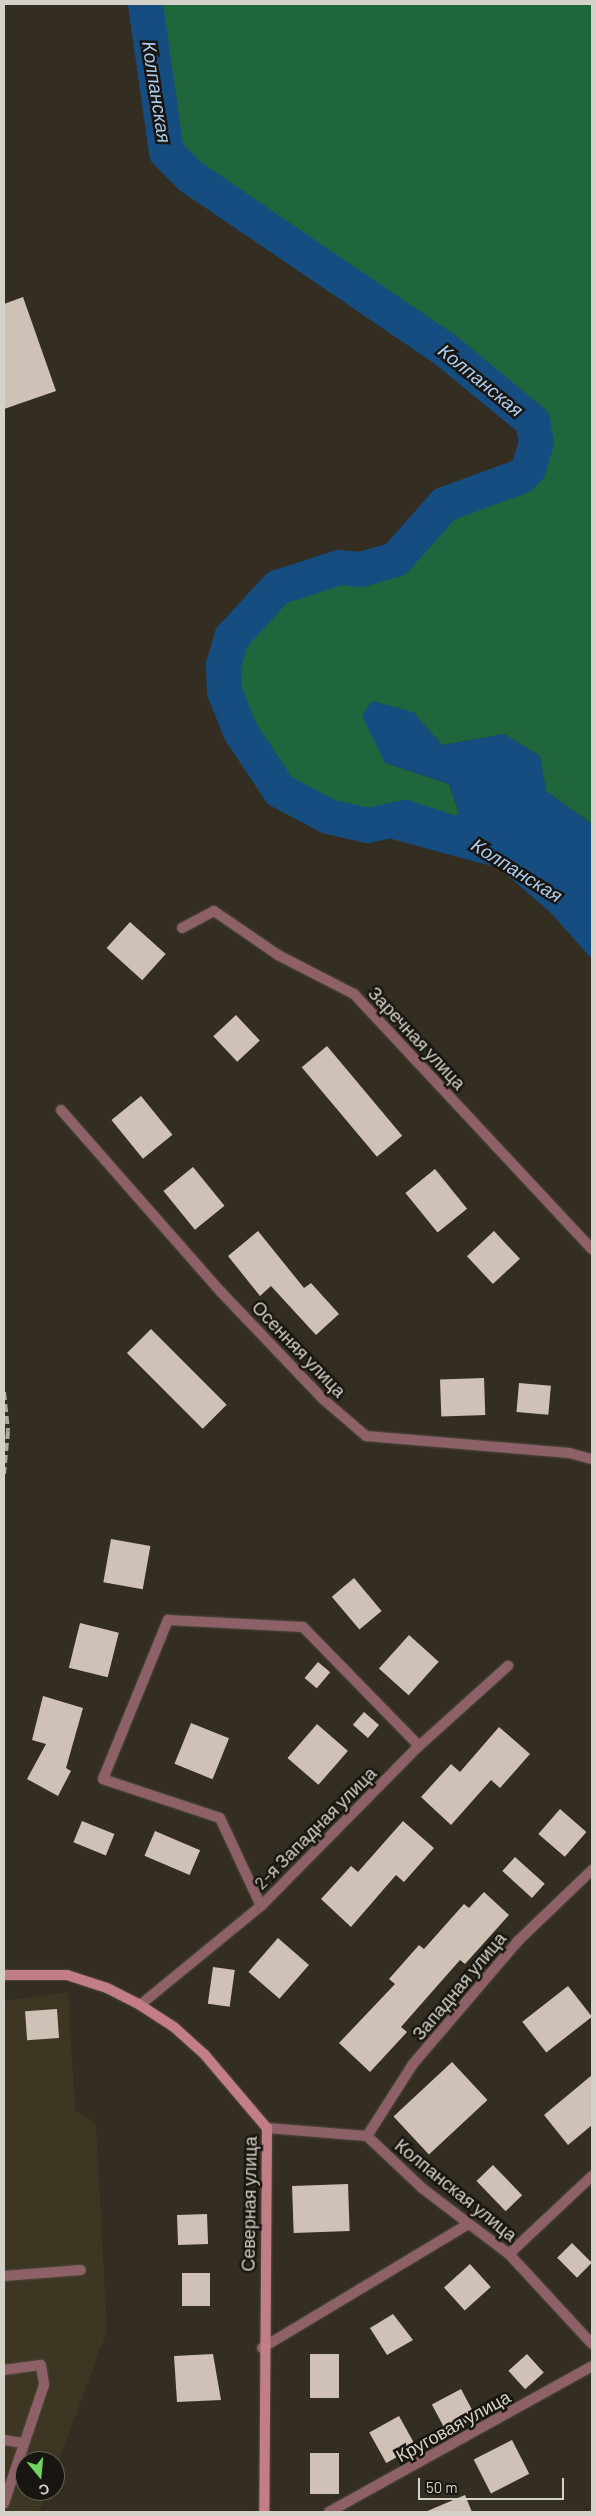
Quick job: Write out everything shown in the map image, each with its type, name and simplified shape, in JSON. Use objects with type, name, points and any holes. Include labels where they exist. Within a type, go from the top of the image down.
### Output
[{"type":"street","name":"Заречная улица","points":[[182,928],[214,911],[278,955],[354,994],[592,1249]]},
{"type":"street","name":"Осенняя улица","points":[[61,1110],[221,1292],[324,1400],[366,1436],[592,1459]]},
{"type":"street","points":[[261,1906],[220,1818],[103,1780],[168,1620],[303,1627],[419,1746]]},
{"type":"street","name":"2-я Западная улица","points":[[140,2005],[261,1906],[419,1746],[508,1666]]},
{"type":"street","name":"Западная улица","points":[[367,2136],[413,2064],[518,1941],[592,1870]]},
{"type":"street","name":"Северная улица","points":[[4,1975],[67,1975],[107,1988],[140,2005],[174,2027],[205,2055],[267,2128],[262,2348],[264,2512]]},
{"type":"street","points":[[267,2128],[367,2136]]},
{"type":"street","name":"Колпанская улица","points":[[367,2136],[468,2224],[509,2254],[592,2344]]},
{"type":"street","points":[[509,2254],[592,2176]]},
{"type":"street","points":[[262,2348],[468,2224]]},
{"type":"street","points":[[4,2276],[81,2270]]},
{"type":"street","points":[[4,2370],[41,2364],[44,2385],[4,2502]]},
{"type":"street","name":"Круговая улица","points":[[328,2512],[592,2366]]},
{"type":"street","points":[[4,2440],[24,2443]]},
{"type":"shaded area","points":[[68,1992],[75,2110],[96,2124],[107,2331],[62,2451],[15,2451],[15,2501],[43,2501],[39,2512],[4,2512],[4,2001]]},
{"type":"green space","points":[[145,4],[592,4],[592,824],[546,791],[540,756],[504,734],[442,745],[413,712],[385,763],[449,784],[459,813],[449,822],[367,825],[328,816],[279,790],[240,731],[224,691],[223,665],[231,637],[252,610],[277,587],[299,578],[395,559],[444,504],[520,476],[528,468],[536,442],[535,429],[524,413],[442,347],[190,176],[166,152]]},
{"type":"water","points":[[372,701],[413,712],[442,745],[504,734],[540,756],[546,791],[592,824],[592,959],[550,912],[499,868],[373,834],[367,825],[449,822],[459,813],[449,784],[385,763],[362,716]]},
{"type":"building","points":[[23,297],[56,391],[4,409],[4,304]]},
{"type":"building","points":[[130,922],[166,954],[142,980],[107,948]]},
{"type":"building","points":[[236,1015],[260,1041],[237,1062],[213,1036]]},
{"type":"building","points":[[327,1046],[402,1136],[377,1157],[302,1067]]},
{"type":"building","points":[[141,1096],[172,1135],[143,1159],[111,1120]]},
{"type":"building","points":[[193,1167],[224,1206],[195,1230],[163,1191]]},
{"type":"building","points":[[435,1169],[467,1209],[438,1233],[405,1193]]},
{"type":"building","points":[[258,1231],[304,1288],[311,1283],[339,1314],[316,1335],[271,1286],[260,1296],[228,1256]]},
{"type":"building","points":[[494,1231],[520,1259],[493,1284],[467,1256]]},
{"type":"building","points":[[151,1329],[227,1405],[203,1429],[127,1353]]},
{"type":"building","points":[[484,1378],[485,1415],[441,1417],[440,1380]]},
{"type":"building","points":[[519,1383],[551,1386],[548,1415],[516,1412]]},
{"type":"building","points":[[111,1539],[150,1546],[143,1589],[103,1582]]},
{"type":"building","points":[[354,1578],[382,1611],[359,1630],[332,1597]]},
{"type":"building","points":[[80,1623],[119,1633],[108,1677],[69,1668]]},
{"type":"building","points":[[409,1635],[439,1662],[409,1695],[379,1668]]},
{"type":"building","points":[[318,1662],[330,1672],[317,1688],[305,1678]]},
{"type":"building","points":[[43,1696],[83,1708],[66,1768],[71,1771],[58,1796],[27,1779],[46,1744],[32,1740]]},
{"type":"building","points":[[364,1712],[379,1725],[368,1738],[353,1725]]},
{"type":"building","points":[[191,1723],[229,1738],[213,1779],[175,1764]]},
{"type":"building","points":[[317,1724],[348,1751],[318,1785],[287,1758]]},
{"type":"building","points":[[499,1727],[530,1754],[500,1788],[491,1780],[451,1825],[421,1797],[451,1764],[460,1772]]},
{"type":"building","points":[[560,1809],[586,1832],[565,1857],[538,1834]]},
{"type":"building","points":[[82,1821],[114,1834],[106,1855],[73,1842]]},
{"type":"building","points":[[403,1821],[434,1848],[404,1882],[396,1875],[351,1927],[321,1899],[351,1866],[358,1872]]},
{"type":"building","points":[[155,1831],[200,1850],[190,1875],[144,1856]]},
{"type":"building","points":[[515,1857],[545,1884],[532,1898],[502,1871]]},
{"type":"building","points":[[484,1892],[509,1915],[465,1964],[460,1960],[401,2027],[407,2032],[370,2072],[339,2043],[395,1984],[389,1979],[419,1945],[424,1949],[464,1904],[469,1908]]},
{"type":"building","points":[[278,1938],[309,1965],[279,1999],[248,1972]]},
{"type":"building","points":[[213,1967],[235,1970],[230,2007],[208,2004]]},
{"type":"building","points":[[568,1986],[592,2017],[546,2052],[522,2022]]},
{"type":"building","points":[[57,2009],[59,2038],[27,2040],[25,2011]]},
{"type":"building","points":[[452,2062],[487,2100],[429,2155],[393,2117]]},
{"type":"building","points":[[592,2075],[592,2125],[568,2145],[544,2115]]},
{"type":"building","points":[[493,2165],[522,2195],[506,2211],[476,2181]]},
{"type":"building","points":[[348,2184],[350,2231],[294,2233],[292,2186]]},
{"type":"building","points":[[207,2214],[208,2244],[178,2245],[177,2215]]},
{"type":"building","points":[[572,2243],[592,2263],[577,2278],[557,2258]]},
{"type":"building","points":[[470,2264],[491,2287],[465,2310],[444,2287]]},
{"type":"building","points":[[182,2273],[210,2273],[210,2306],[182,2306]]},
{"type":"building","points":[[393,2314],[413,2340],[387,2355],[370,2328]]},
{"type":"building","points":[[213,2354],[221,2400],[177,2402],[174,2356]]},
{"type":"building","points":[[310,2354],[339,2354],[339,2398],[310,2398]]},
{"type":"building","points":[[527,2354],[544,2373],[525,2389],[508,2371]]},
{"type":"building","points":[[461,2389],[476,2417],[447,2433],[432,2404]]},
{"type":"building","points":[[399,2416],[416,2447],[386,2463],[369,2432]]},
{"type":"building","points":[[512,2440],[529,2474],[491,2493],[474,2460]]},
{"type":"building","points":[[310,2453],[339,2453],[339,2494],[310,2494]]},
{"type":"building","points":[[465,2495],[472,2512],[425,2512]]},
{"type":"waterway","name":"Колпанская","points":[[145,4],[166,152],[190,176],[442,347],[532,421],[536,442],[528,468],[520,476],[444,504],[395,559],[361,569],[339,567],[277,587],[231,637],[223,665],[224,691],[240,731],[279,790],[328,816],[367,825],[405,817],[468,838]]},
{"type":"railway","points":[[4,1392],[8,1431],[4,1474]]}]
